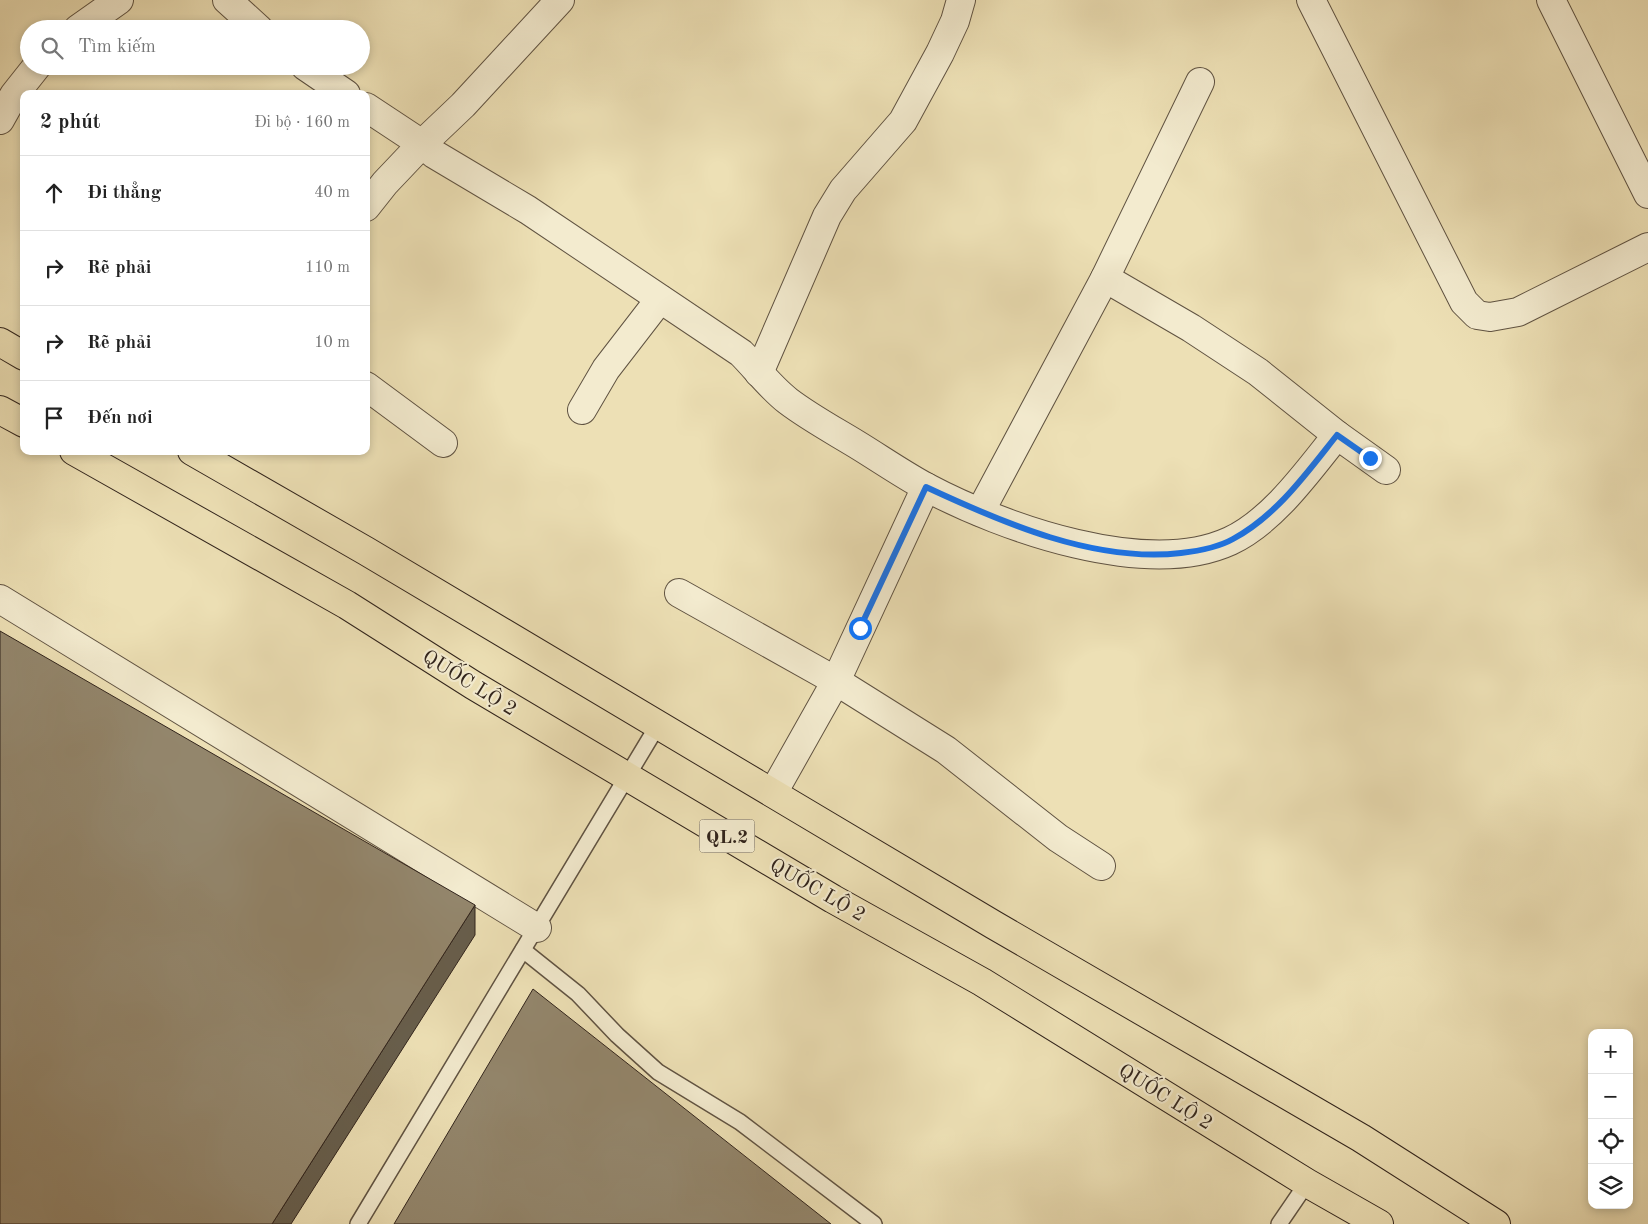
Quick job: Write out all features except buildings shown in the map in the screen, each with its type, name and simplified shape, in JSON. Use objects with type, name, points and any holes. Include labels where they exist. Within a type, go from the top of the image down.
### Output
[{"type":"highway","points":[[0,342],[20,354]]},
{"type":"highway","points":[[0,410],[20,421]]},
{"type":"highway","name":"QUỐC LỘ 2","points":[[81,455],[347,604],[473,685],[833,899],[982,982],[1307,1183],[1379,1224]]},
{"type":"highway","points":[[199,455],[366,551],[1011,935],[1361,1138],[1496,1224]]},
{"type":"street","points":[[91,20],[119,0]]},
{"type":"street","points":[[227,0],[249,20]]},
{"type":"street","points":[[370,202],[385,183],[463,105],[560,0]]},
{"type":"street","points":[[759,373],[827,216],[843,190],[903,121],[940,53],[961,0]]},
{"type":"street","points":[[1311,0],[1464,302],[1476,315],[1490,317],[1518,312],[1648,247]]},
{"type":"street","points":[[1551,0],[1648,194]]},
{"type":"street","points":[[0,120],[14,95],[30,75]]},
{"type":"street","points":[[318,75],[340,90]]},
{"type":"street","points":[[980,512],[1105,278],[1200,82]]},
{"type":"street","points":[[370,110],[434,154],[528,210],[741,353],[789,402],[926,487],[980,512],[1046,536],[1116,552],[1168,554],[1203,550],[1231,540],[1261,520],[1287,497],[1337,435]]},
{"type":"street","points":[[1105,278],[1191,328],[1258,372],[1337,435],[1386,470]]},
{"type":"street","points":[[582,410],[606,369],[660,299]]},
{"type":"street","points":[[370,389],[443,444]]},
{"type":"street","points":[[773,793],[836,681],[926,487]]},
{"type":"street","points":[[679,594],[836,681],[946,750],[1058,838],[1101,866]]},
{"type":"street","points":[[0,599],[530,939]]},
{"type":"lane","points":[[358,1224],[658,725]]},
{"type":"lane","points":[[530,939],[617,1035],[658,1072],[740,1122],[874,1224]]},
{"type":"lane","points":[[1279,1224],[1307,1183]]},
{"type":"route","points":[[860,628],[926,487],[980,512],[1046,536],[1116,552],[1168,554],[1203,550],[1231,540],[1261,520],[1287,497],[1337,435],[1370,458]]}]
